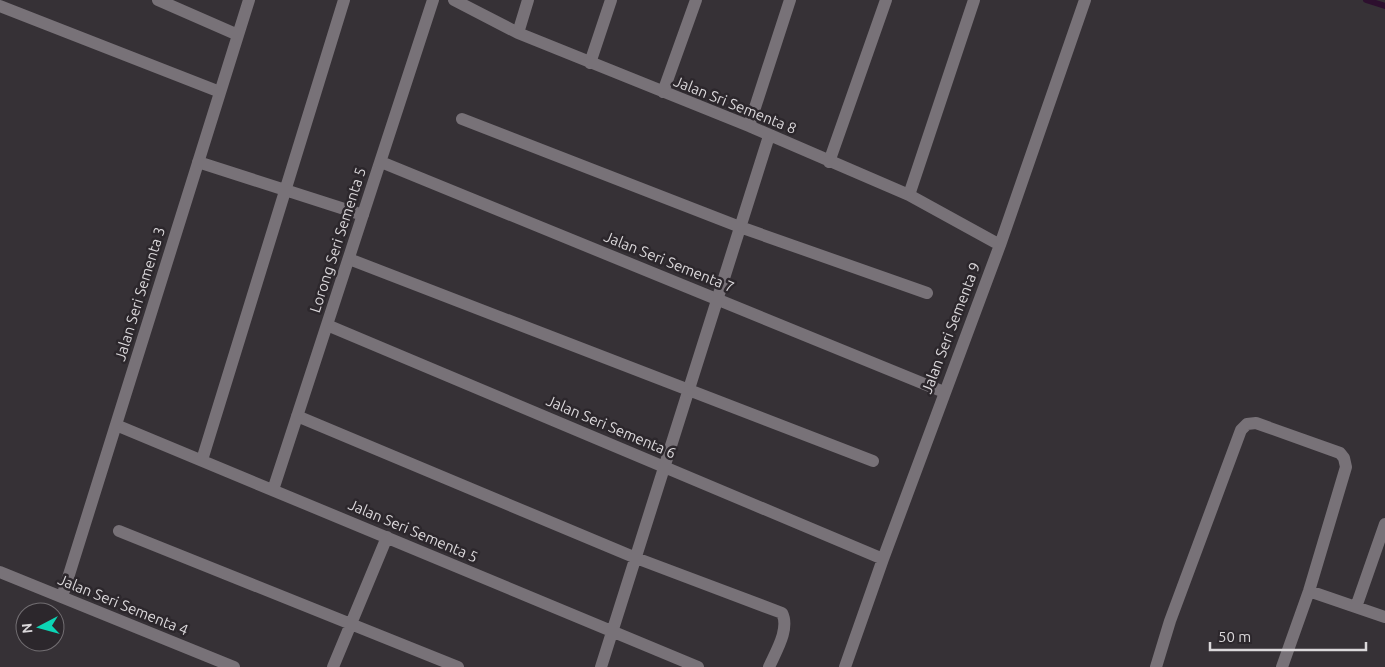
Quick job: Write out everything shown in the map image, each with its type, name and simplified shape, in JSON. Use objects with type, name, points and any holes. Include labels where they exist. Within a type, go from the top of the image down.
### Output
[{"type":"street","points":[[158,0],[238,35]]},
{"type":"street","name":"Jalan Seri Sementa 3","points":[[62,597],[249,0]]},
{"type":"street","points":[[202,460],[344,0]]},
{"type":"street","name":"Lorong Seri Sementa 5","points":[[273,490],[433,0]]},
{"type":"street","name":"Jalan Sri Sementa 8","points":[[454,0],[518,33],[749,126],[828,162],[909,195],[1000,245]]},
{"type":"street","points":[[518,33],[528,0]]},
{"type":"street","points":[[590,62],[611,0]]},
{"type":"street","points":[[662,92],[696,0]]},
{"type":"street","points":[[749,126],[790,0]]},
{"type":"street","points":[[828,162],[886,0]]},
{"type":"street","points":[[909,195],[974,0]]},
{"type":"street","name":"Jalan Seri Sementa 9","points":[[845,667],[944,392],[1000,245],[1085,0]]},
{"type":"street","points":[[0,6],[220,92]]},
{"type":"street","points":[[462,120],[740,227],[927,292]]},
{"type":"street","points":[[601,667],[768,136]]},
{"type":"street","points":[[198,162],[363,215]]},
{"type":"street","name":"Jalan Seri Sementa 7","points":[[381,162],[944,392]]},
{"type":"street","points":[[349,259],[873,461]]},
{"type":"street","name":"Jalan Seri Sementa 6","points":[[327,325],[883,559]]},
{"type":"street","points":[[298,416],[636,558],[782,613],[786,621],[769,667]]},
{"type":"street","points":[[1156,667],[1170,621],[1241,430],[1247,424],[1256,423],[1340,452],[1346,467],[1309,591],[1282,667]]},
{"type":"street","name":"Jalan Seri Sementa 5","points":[[116,425],[698,667]]},
{"type":"street","points":[[1356,607],[1384,529]]},
{"type":"street","points":[[119,531],[458,667]]},
{"type":"street","points":[[334,667],[387,537]]},
{"type":"street","name":"Jalan Seri Sementa 4","points":[[0,572],[234,667]]},
{"type":"street","points":[[1309,591],[1385,617]]},
{"type":"waterway","points":[[1366,0],[1385,6]]}]
